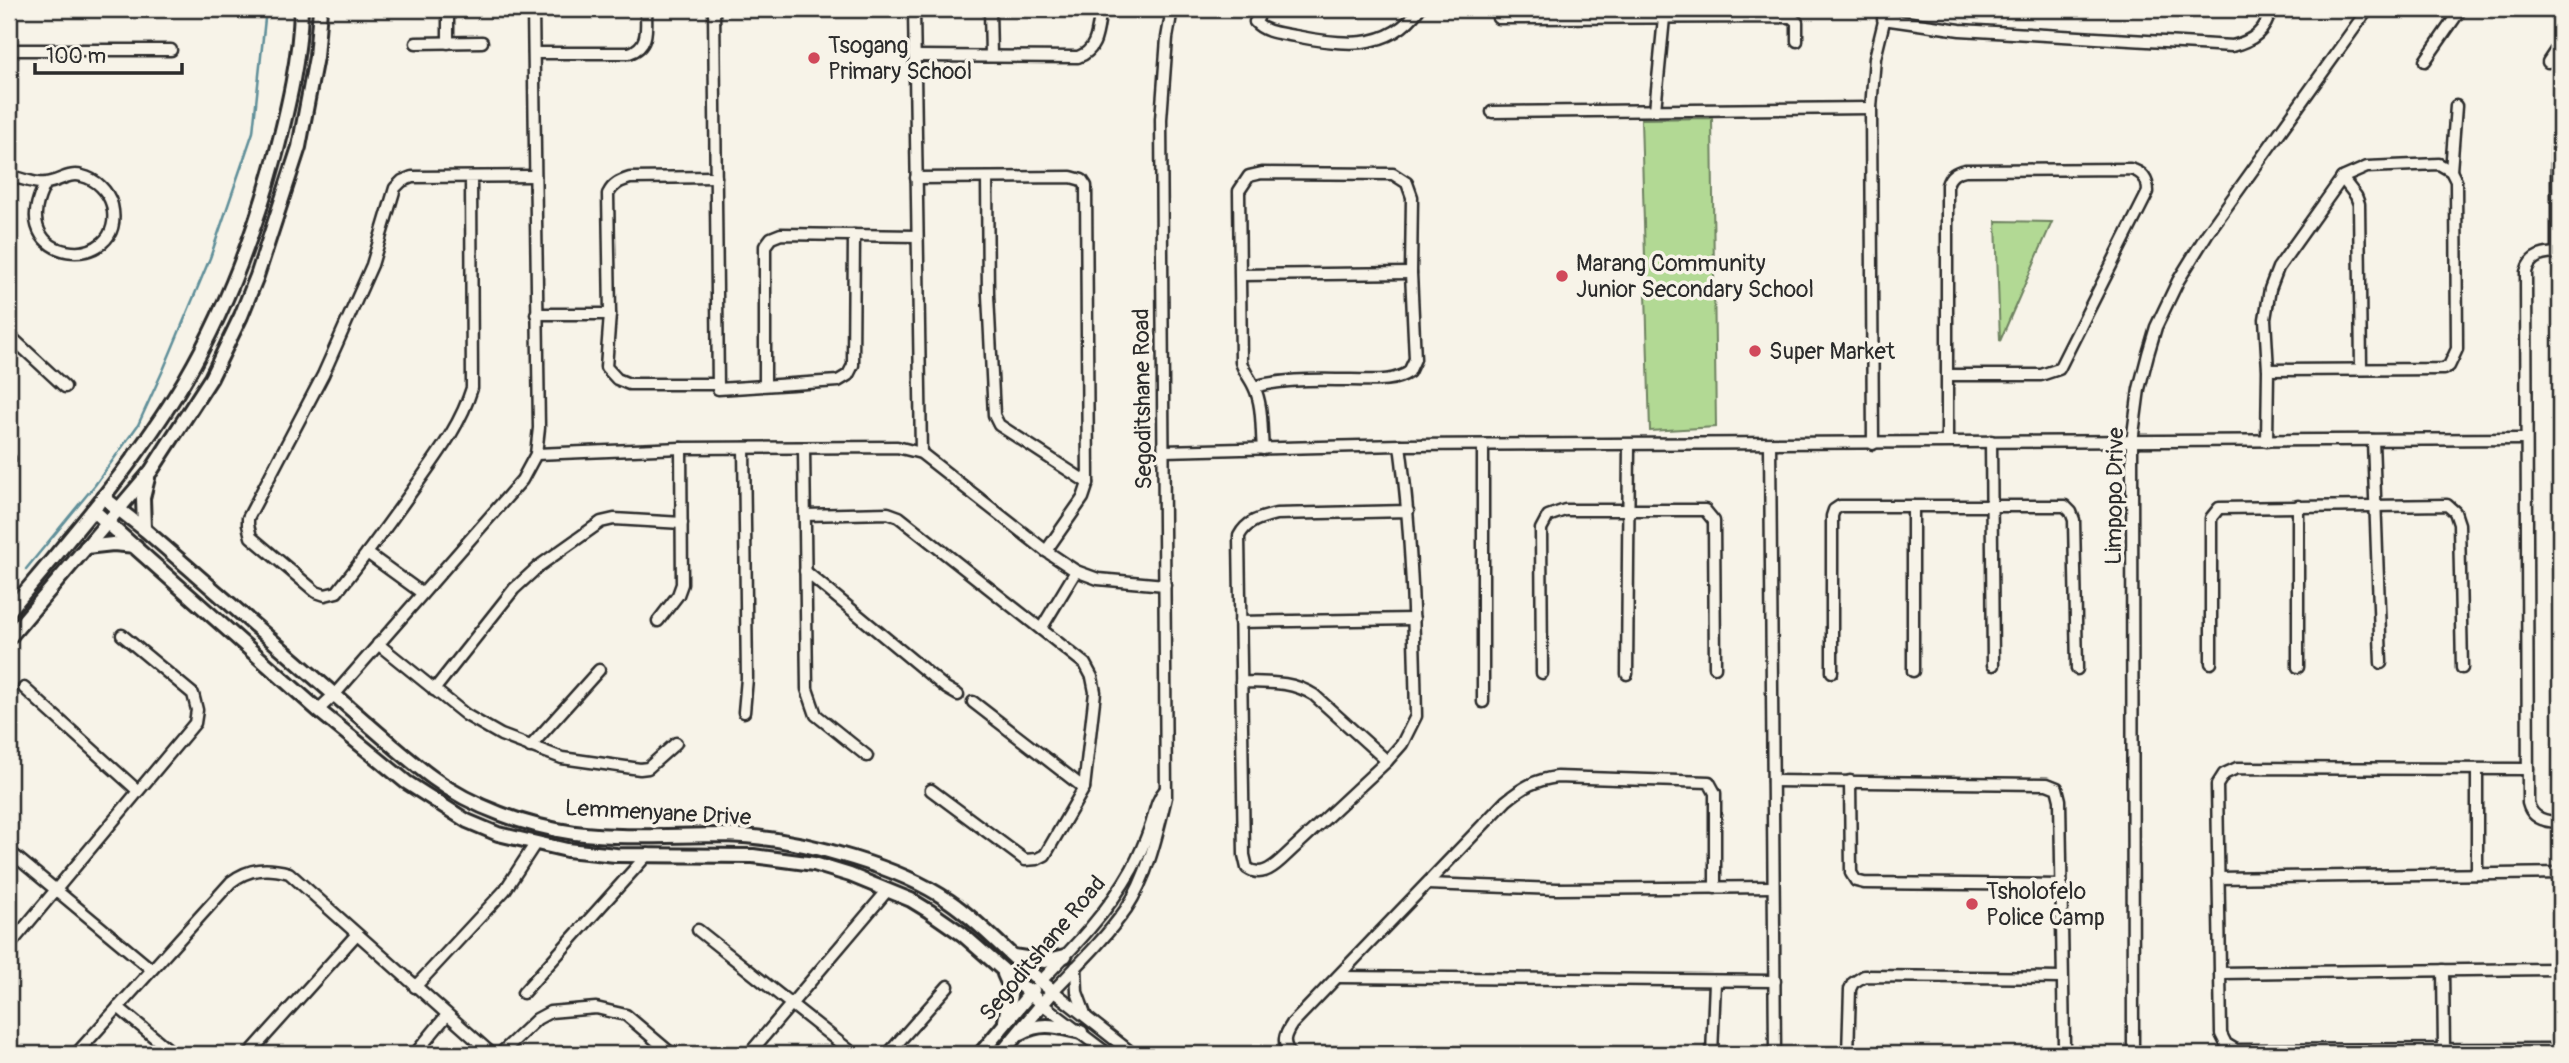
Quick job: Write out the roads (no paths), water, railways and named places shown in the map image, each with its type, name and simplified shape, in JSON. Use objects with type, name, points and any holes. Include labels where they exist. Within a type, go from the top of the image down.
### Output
[{"type":"main road","points":[[9,611],[138,451],[187,377],[221,309],[250,239],[286,116],[302,9]]},
{"type":"main road","points":[[9,638],[151,471],[211,378],[241,316],[257,275],[299,147],[316,57],[320,9]]},
{"type":"main road","points":[[144,529],[143,498],[151,471]]},
{"type":"main road","name":"Lemmenyane Drive","points":[[103,497],[144,529],[434,779],[459,794],[503,814],[573,833],[650,837],[758,837],[852,857],[922,884],[951,902],[1053,991]]},
{"type":"main road","name":"Lemmenyane Drive","points":[[93,510],[318,710],[406,782],[467,821],[498,834],[535,844],[593,853],[753,856],[826,868],[911,900],[929,911],[962,934],[1042,1004]]},
{"type":"main road","points":[[86,547],[113,544],[136,546]]},
{"type":"main road","points":[[1009,955],[1045,961],[1065,956]]},
{"type":"main road","points":[[999,966],[1009,981],[1011,990],[1004,1024]]},
{"type":"main road","name":"Segoditshane Road","points":[[980,1054],[1040,982]]},
{"type":"main road","name":"Segoditshane Road","points":[[1001,1054],[1053,991]]},
{"type":"main road","points":[[1017,1035],[1045,1024],[1080,1032]]},
{"type":"street","points":[[447,9],[448,43]]},
{"type":"street","points":[[318,710],[335,694],[522,480],[536,454],[539,428],[533,9]]},
{"type":"street","points":[[534,52],[636,51],[645,40],[646,9]]},
{"type":"street","points":[[714,9],[718,389],[838,381],[848,375],[853,365],[854,235]]},
{"type":"street","points":[[914,9],[921,453]]},
{"type":"street","points":[[990,9],[991,56]]},
{"type":"street","points":[[915,56],[1078,57],[1088,54],[1094,46],[1101,9]]},
{"type":"street","name":"Segoditshane Road","points":[[1053,991],[1125,910],[1154,848],[1166,797],[1161,119],[1172,9]]},
{"type":"street","points":[[1259,9],[1255,22],[1265,30],[1328,43],[1353,43],[1382,38],[1397,32],[1409,23],[1419,9]]},
{"type":"street","points":[[1873,444],[1871,108],[1875,58],[1885,14],[1959,30],[2232,46],[2256,36],[2269,19],[2271,9]]},
{"type":"street","name":"Limpopo Drive","points":[[2132,1053],[2132,442],[2139,389],[2156,327],[2178,281],[2207,234],[2368,9]]},
{"type":"street","points":[[2425,61],[2461,9]]},
{"type":"street","points":[[1498,18],[1791,17],[1797,22],[1797,41]]},
{"type":"street","points":[[1655,110],[1664,18]]},
{"type":"street","points":[[416,43],[482,43]]},
{"type":"street","points":[[2549,62],[2560,44]]},
{"type":"street","points":[[9,50],[171,50]]},
{"type":"street","points":[[2268,370],[2443,369],[2454,360],[2457,349],[2456,181],[2451,171],[2456,106]]},
{"type":"street","points":[[1492,112],[1871,108]]},
{"type":"street","points":[[2557,147],[2559,253],[2546,253],[2533,259],[2526,272],[2526,439],[2530,810],[2541,819],[2560,822]]},
{"type":"street","points":[[2267,441],[2266,306],[2278,268],[2342,178],[2367,167],[2439,164],[2451,171]]},
{"type":"street","points":[[1947,375],[2041,375],[2059,369],[2148,192],[2147,180],[2142,174],[2130,169],[1965,170],[1953,174],[1947,185],[1947,375],[1947,441]]},
{"type":"street","points":[[1254,387],[1294,380],[1394,380],[1409,372],[1415,359],[1411,273],[1412,197],[1402,178],[1393,174],[1262,173],[1249,176],[1239,191],[1241,362],[1259,402],[1263,449]]},
{"type":"street","points":[[9,176],[46,183],[70,175],[95,181],[105,190],[111,201],[111,227],[105,239],[83,253],[70,254],[47,244],[38,234],[34,221],[34,208],[46,183]]},
{"type":"street","points":[[471,177],[472,388],[460,421],[368,553],[337,592],[325,595],[316,592],[251,537],[248,518],[323,375],[356,302],[372,265],[396,188],[402,181],[412,177],[535,176]]},
{"type":"street","points":[[716,177],[630,178],[617,182],[611,188],[608,194],[610,314],[606,368],[617,379],[629,384],[718,384]]},
{"type":"street","points":[[916,178],[1071,177],[1082,180],[1086,186],[1088,483],[1083,498],[1046,551]]},
{"type":"street","points":[[987,178],[988,295],[994,415],[999,425],[1088,483]]},
{"type":"street","points":[[2342,178],[2359,204],[2361,368]]},
{"type":"street","points":[[765,384],[765,246],[771,238],[781,234],[917,236]]},
{"type":"street","points":[[1241,275],[1411,273]]},
{"type":"street","points":[[536,314],[610,314]]},
{"type":"street","points":[[9,335],[65,387]]},
{"type":"street","points":[[1164,451],[1400,445],[2526,439]]},
{"type":"street","points":[[2373,440],[2381,663]]},
{"type":"street","points":[[1991,441],[1993,665]]},
{"type":"street","points":[[1770,444],[1775,1054]]},
{"type":"street","points":[[1400,445],[1408,511],[1416,716],[1402,744],[1387,761],[1271,869],[1260,873],[1252,872],[1247,869],[1244,855],[1239,536],[1244,526],[1276,514],[1408,511]]},
{"type":"street","points":[[1483,445],[1483,702]]},
{"type":"street","points":[[1627,674],[1629,445]]},
{"type":"street","points":[[536,454],[681,448],[897,447],[921,453],[1046,551],[1076,571],[1098,579],[1165,585]]},
{"type":"street","points":[[658,621],[678,595],[681,584],[681,448]]},
{"type":"street","points":[[744,448],[747,678],[744,712]]},
{"type":"street","points":[[804,448],[807,689],[816,715],[867,757]]},
{"type":"street","points":[[2211,663],[2213,514],[2224,506],[2446,505],[2455,512],[2459,524],[2462,668]]},
{"type":"street","points":[[1832,672],[1832,516],[1834,510],[1840,506],[2065,506],[2074,520],[2077,669]]},
{"type":"street","points":[[1913,506],[1913,671]]},
{"type":"street","points":[[2298,506],[2298,667]]},
{"type":"street","points":[[1542,673],[1541,529],[1548,516],[1565,510],[1705,510],[1713,518],[1715,667]]},
{"type":"street","points":[[806,515],[888,513],[899,517],[1085,664],[1092,677],[1094,692],[1084,788],[1045,855],[1025,860],[931,790]]},
{"type":"street","points":[[434,690],[514,589],[539,566],[601,522],[614,519],[682,523]]},
{"type":"street","points":[[368,553],[422,593]]},
{"type":"street","points":[[805,571],[946,688],[958,695]]},
{"type":"street","points":[[1041,629],[1076,571]]},
{"type":"street","points":[[1240,622],[1414,619]]},
{"type":"street","points":[[9,946],[195,723],[197,710],[193,694],[122,635]]},
{"type":"street","points":[[378,643],[466,715],[501,735],[562,758],[648,768],[676,743]]},
{"type":"street","points":[[530,747],[599,670]]},
{"type":"street","points":[[1241,682],[1293,684],[1304,689],[1387,761]]},
{"type":"street","points":[[24,688],[137,790]]},
{"type":"street","points":[[973,702],[1084,788]]},
{"type":"street","points":[[2528,769],[2230,770],[2217,785],[2221,1034],[2226,1044],[2236,1050],[2560,1049]]},
{"type":"street","points":[[2477,771],[2477,874]]},
{"type":"street","points":[[1290,1054],[1284,1044],[1284,1035],[1514,794],[1537,780],[1557,777],[1709,782],[1716,793],[1715,888]]},
{"type":"street","points":[[1773,781],[2053,785],[2057,788],[2060,800],[2062,1054]]},
{"type":"street","points":[[1850,781],[1851,873],[1856,881],[2061,885]]},
{"type":"street","name":"Segoditshane Road","points":[[1040,982],[1103,914],[1133,867],[1160,796],[1165,790]]},
{"type":"street","points":[[415,987],[505,890],[535,844]]},
{"type":"street","points":[[9,851],[151,969]]},
{"type":"street","points":[[523,993],[648,855]]},
{"type":"street","points":[[76,1054],[230,882],[258,869],[289,873],[492,1054]]},
{"type":"street","points":[[2218,878],[2560,873]]},
{"type":"street","points":[[1427,884],[1557,889],[1773,887]]},
{"type":"street","points":[[749,1054],[887,891]]},
{"type":"street","points":[[698,930],[855,1054]]},
{"type":"street","points":[[249,1054],[356,935]]},
{"type":"street","points":[[1076,967],[1077,992],[1085,1015]]},
{"type":"street","points":[[2220,973],[2560,969]]},
{"type":"street","points":[[2443,970],[2444,1049]]},
{"type":"street","points":[[1848,1054],[1850,989],[1853,983],[1864,976],[2062,978]]},
{"type":"street","points":[[1339,977],[1775,981]]},
{"type":"street","points":[[1712,1054],[1715,982]]},
{"type":"street","points":[[888,1054],[948,986]]},
{"type":"street","name":"Lemmenyane Drive","points":[[1053,991],[1133,1054]]},
{"type":"street","name":"Lemmenyane Drive","points":[[1042,1004],[1108,1054]]},
{"type":"street","points":[[118,1007],[174,1054]]},
{"type":"street","points":[[500,1054],[537,1018],[550,1012],[596,1008],[626,1015],[672,1054]]},
{"type":"street","points":[[415,1054],[447,1015]]},
{"type":"waterway","points":[[26,569],[95,485],[138,425],[164,368],[210,258],[253,132],[266,9]]},
{"type":"place","name":"Tsogang Primary School","points":[[814,58]]},
{"type":"place","name":"Marang Community Junior Secondary School","points":[[1562,276]]},
{"type":"place","name":"Super Market","points":[[1755,351]]},
{"type":"place","name":"Tsholofelo Police Camp","points":[[1972,904]]}]
